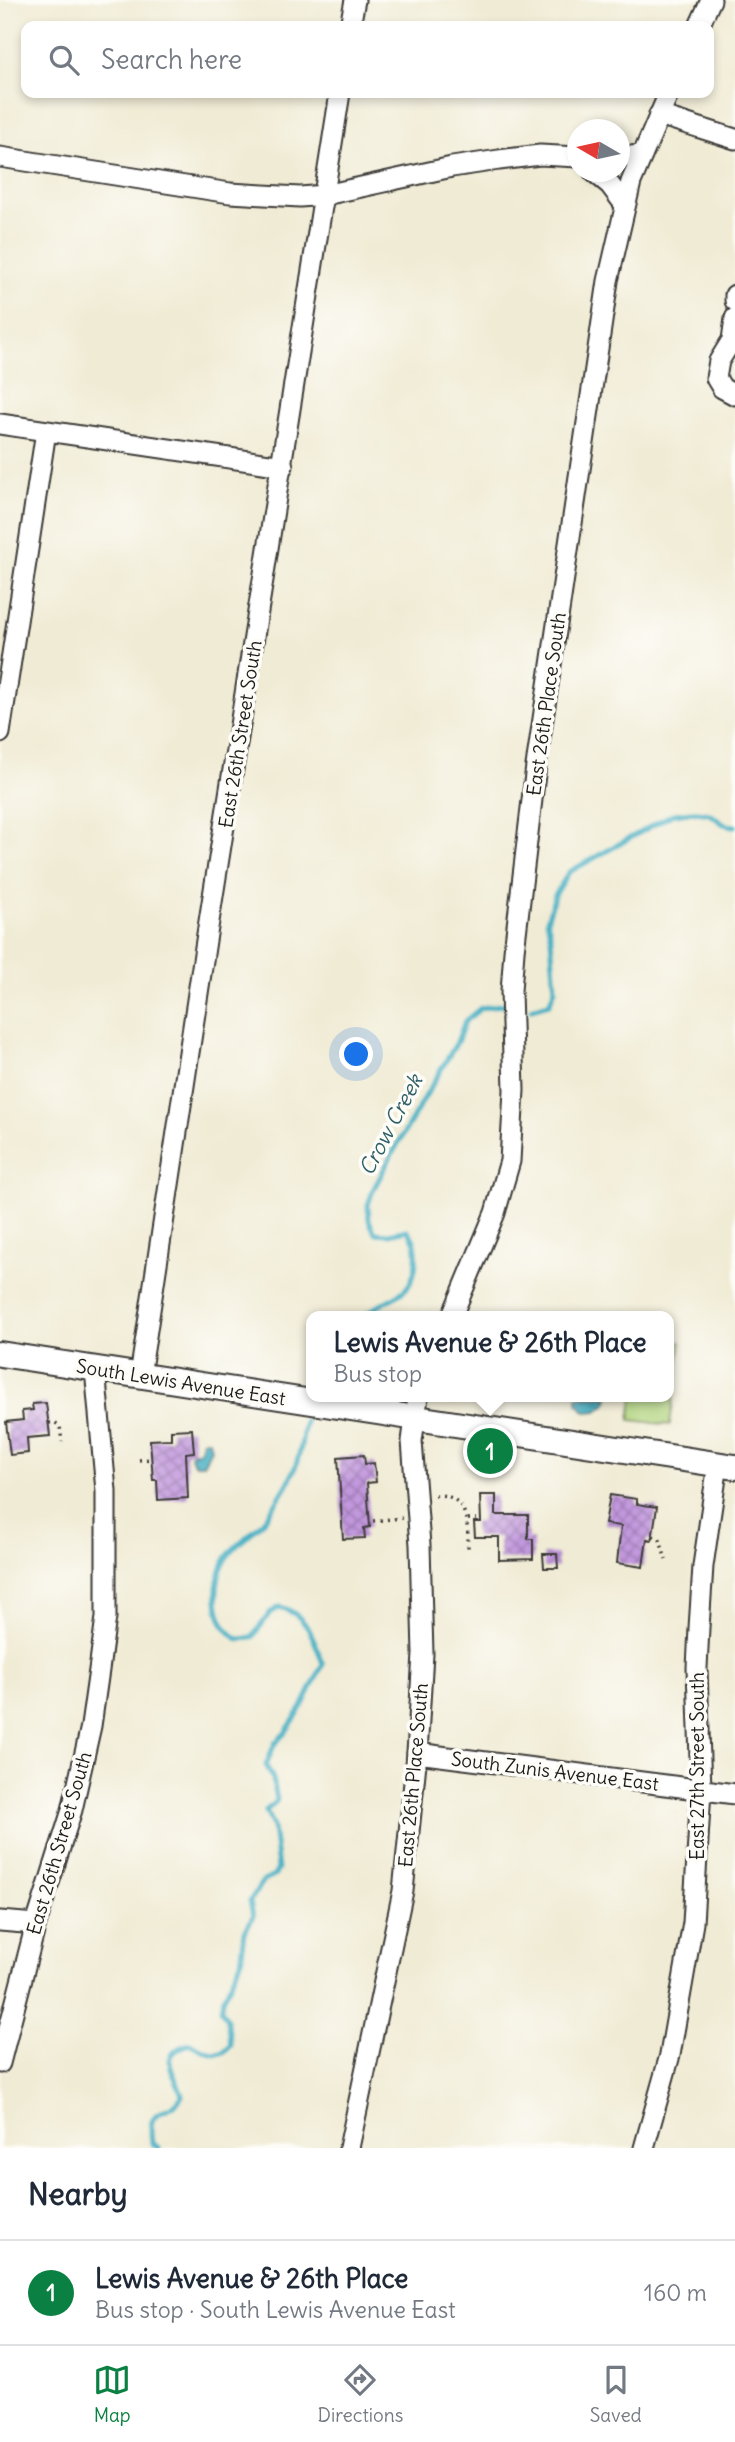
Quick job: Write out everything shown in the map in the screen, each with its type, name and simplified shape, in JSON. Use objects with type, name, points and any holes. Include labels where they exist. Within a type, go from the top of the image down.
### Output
[{"type":"main road","name":"South Lewis Avenue East","points":[[0,1354],[141,1376],[306,1395]]},
{"type":"main road","name":"South Lewis Avenue East","points":[[364,1402],[416,1408],[727,1466]]},
{"type":"street","points":[[351,21],[355,0]]},
{"type":"street","points":[[701,21],[711,0]]},
{"type":"street","name":"East 26th Street South","points":[[141,1376],[207,934],[339,98]]},
{"type":"street","name":"East 26th Place South","points":[[454,1311],[495,1213],[510,1161],[514,1090],[511,991],[535,779],[608,281],[625,205],[641,155],[667,98]]},
{"type":"street","points":[[659,115],[735,139]]},
{"type":"street","points":[[0,157],[264,196],[325,195],[475,163],[540,155],[567,156]]},
{"type":"street","points":[[630,156],[641,155]]},
{"type":"street","points":[[606,182],[625,205]]},
{"type":"street","points":[[735,295],[735,300]]},
{"type":"street","points":[[735,318],[732,340],[719,361],[716,378],[722,388],[735,395]]},
{"type":"street","points":[[0,424],[283,466]]},
{"type":"street","points":[[0,733],[46,431]]},
{"type":"street","name":"East 26th Street South","points":[[0,2063],[36,1924],[72,1810],[91,1726],[106,1617],[106,1468],[95,1369]]},
{"type":"street","name":"East 26th Place South","points":[[349,2148],[402,1891],[416,1753],[424,1654],[412,1441],[416,1408]]},
{"type":"street","name":"East 27th Street South","points":[[644,2148],[670,2055],[692,1923],[701,1790],[697,1668],[703,1566],[727,1466]]},
{"type":"street","name":"South Zunis Avenue East","points":[[416,1753],[735,1794]]},
{"type":"street","points":[[0,1921],[36,1924]]},
{"type":"path","points":[[48,1423],[54,1422],[60,1426],[62,1442]]},
{"type":"path","points":[[139,1460],[151,1459]]},
{"type":"path","points":[[436,1495],[450,1497],[457,1502],[468,1519],[468,1550]]},
{"type":"path","points":[[373,1521],[418,1517]]},
{"type":"path","points":[[468,1519],[481,1519]]},
{"type":"path","points":[[653,1536],[660,1541],[666,1560]]},
{"type":"green space","points":[[674,1341],[681,1342],[674,1395]]},
{"type":"green space","points":[[632,1402],[673,1402],[670,1425],[630,1420]]},
{"type":"water","points":[[607,1402],[597,1411],[586,1412],[577,1403]]},
{"type":"water","points":[[202,1440],[209,1440],[211,1449],[203,1464],[194,1464],[192,1453],[200,1450]]},
{"type":"building","points":[[46,1403],[50,1436],[27,1438],[28,1453],[10,1455],[6,1422],[23,1420],[22,1411],[33,1410],[32,1404]]},
{"type":"building","points":[[192,1429],[194,1452],[186,1453],[188,1498],[158,1500],[157,1480],[153,1480],[150,1440],[171,1439],[171,1430]]},
{"type":"building","points":[[364,1455],[365,1464],[374,1463],[376,1482],[367,1483],[370,1527],[364,1528],[365,1538],[343,1539],[338,1457]]},
{"type":"building","points":[[480,1495],[496,1495],[496,1515],[528,1515],[528,1539],[533,1539],[533,1559],[499,1560],[499,1537],[475,1537],[474,1522],[481,1522]]},
{"type":"building","points":[[610,1495],[637,1499],[637,1504],[657,1507],[652,1540],[647,1539],[643,1567],[617,1563],[621,1526],[605,1524]]},
{"type":"building","points":[[543,1554],[557,1554],[558,1568],[544,1568]]},
{"type":"waterway","name":"Crow Creek","points":[[531,1009],[549,1004],[555,989],[547,920],[555,895],[569,872],[673,814],[705,813],[723,824],[735,826]]},
{"type":"waterway","name":"Crow Creek","points":[[371,1311],[404,1291],[414,1275],[416,1262],[415,1245],[407,1230],[389,1234],[375,1233],[369,1220],[368,1205],[373,1190],[457,1042],[465,1021],[481,1008],[506,1004]]},
{"type":"waterway","name":"Crow Creek","points":[[159,2148],[152,2143],[152,2121],[182,2096],[171,2067],[173,2054],[190,2044],[217,2054],[231,2045],[227,2020],[221,2009],[223,1999],[241,1962],[245,1932],[253,1916],[250,1901],[262,1882],[274,1876],[278,1869],[273,1827],[266,1811],[277,1800],[273,1779],[266,1765],[275,1743],[301,1709],[323,1664],[317,1646],[303,1622],[280,1607],[270,1613],[252,1638],[238,1639],[224,1624],[217,1594],[220,1572],[231,1551],[265,1519],[288,1483],[297,1460],[305,1421]]},
{"type":"place","name":"Lewis Avenue & 26th Place","points":[[490,1451]]}]
